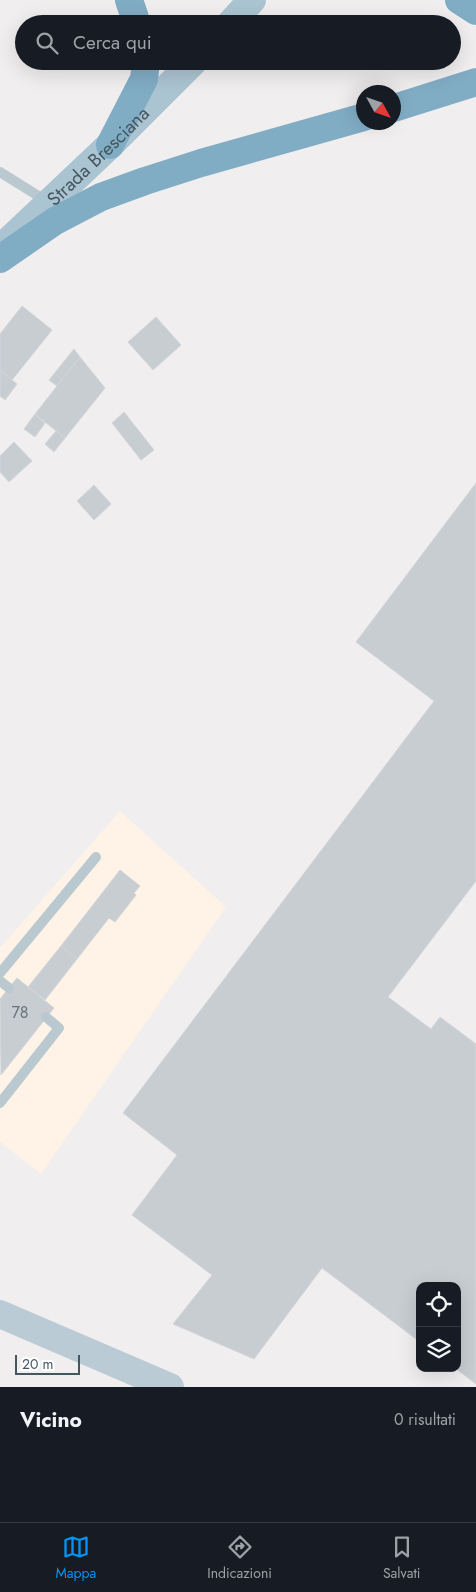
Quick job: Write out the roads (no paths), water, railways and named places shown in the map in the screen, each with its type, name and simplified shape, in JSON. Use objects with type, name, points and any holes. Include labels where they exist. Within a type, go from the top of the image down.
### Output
[{"type":"highway","points":[[129,0],[134,15]]},
{"type":"highway","points":[[459,0],[476,11]]},
{"type":"highway","points":[[110,145],[144,79],[145,70]]},
{"type":"highway","points":[[401,106],[476,82]]},
{"type":"highway","points":[[0,259],[55,221],[101,197],[201,163],[356,119]]},
{"type":"main road","points":[[238,15],[252,0]]},
{"type":"main road","name":"Strada Bresciana","points":[[0,249],[110,145],[185,70]]},
{"type":"street","points":[[0,1314],[170,1387]]},
{"type":"lane","points":[[0,172],[48,203]]},
{"type":"lane","points":[[0,973],[96,857]]},
{"type":"lane","points":[[0,981],[9,988]]},
{"type":"lane","points":[[0,1102],[59,1028],[46,1018]]}]
